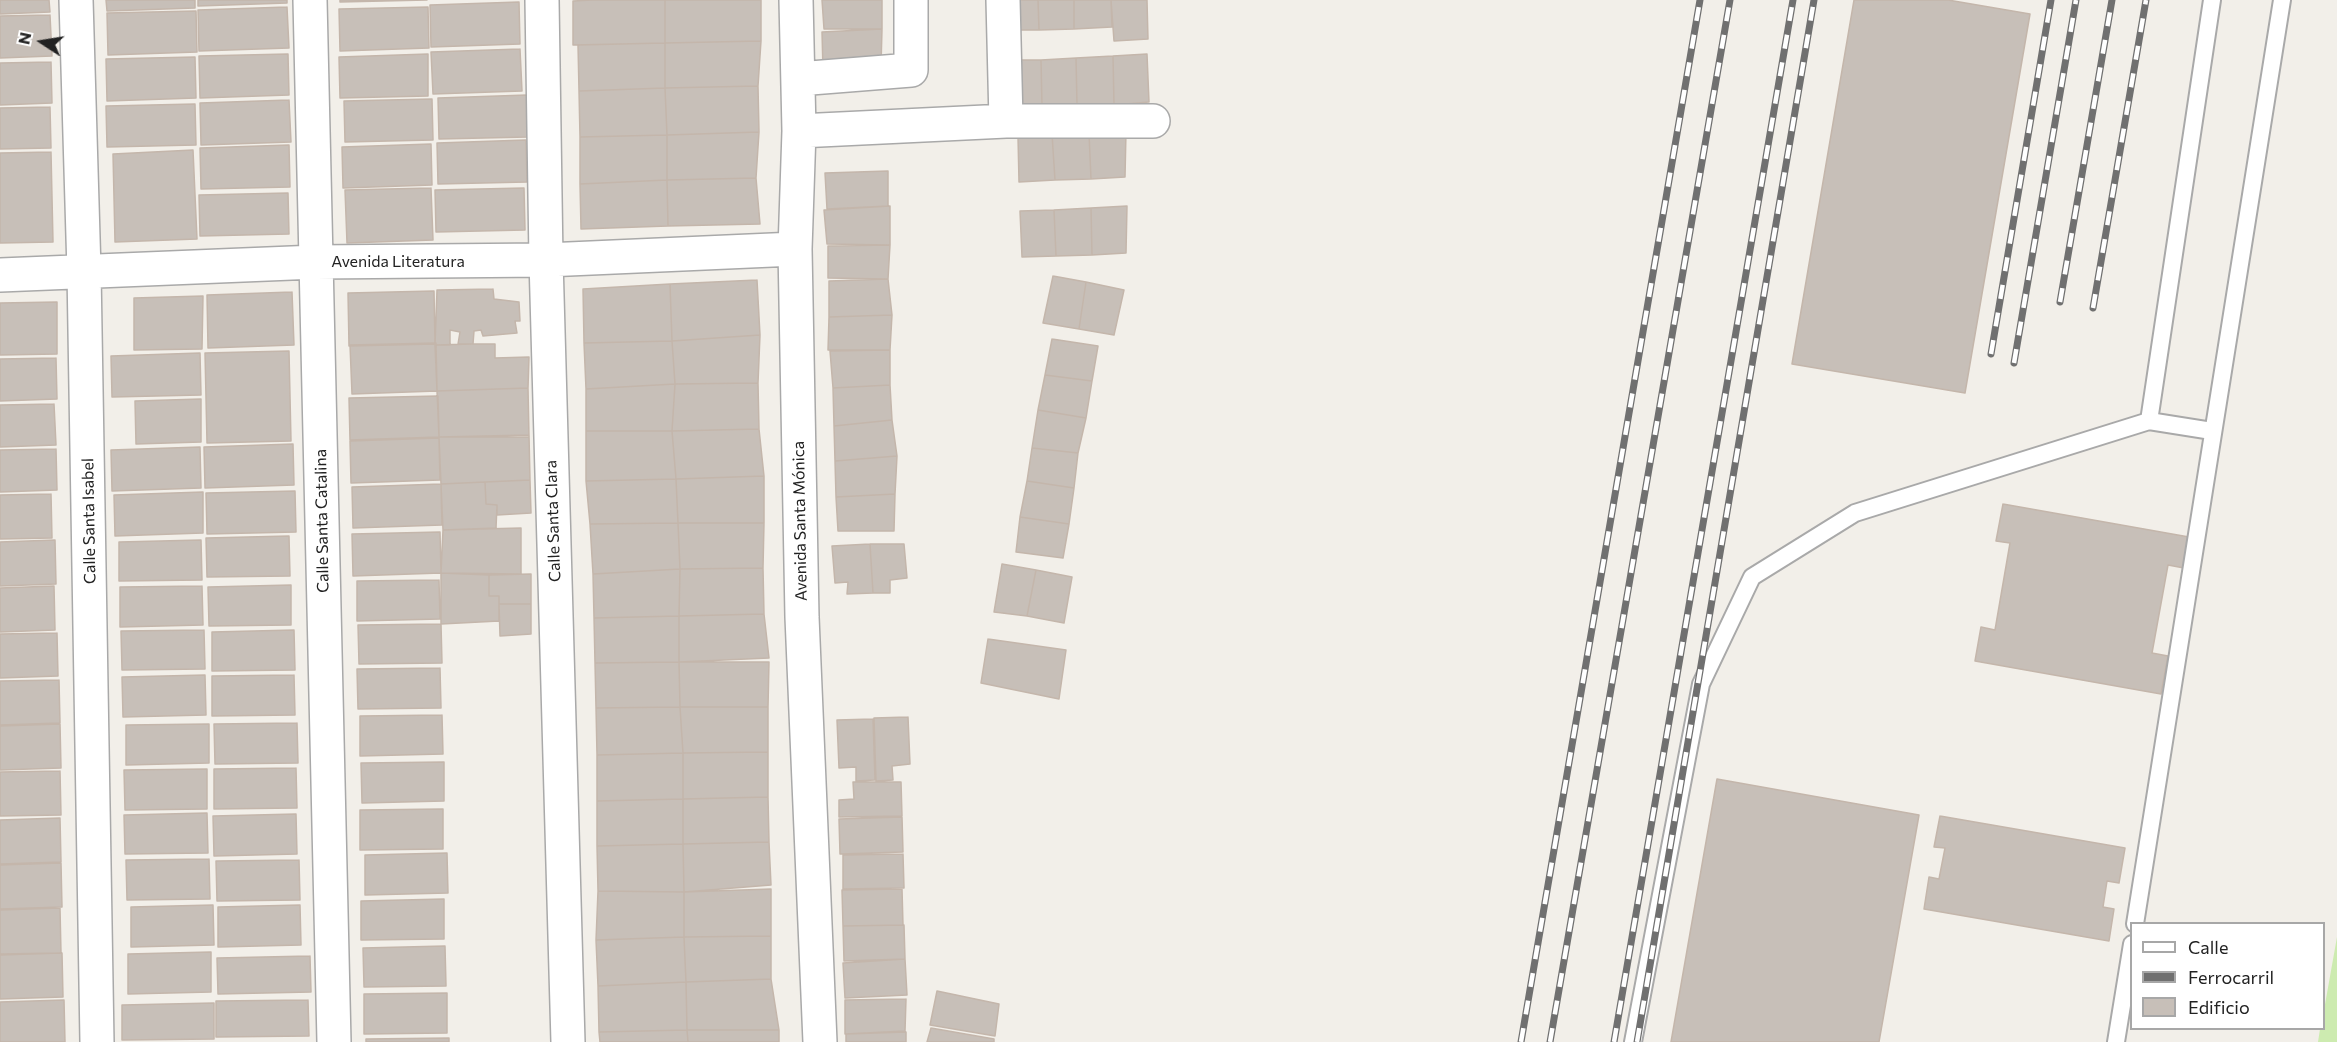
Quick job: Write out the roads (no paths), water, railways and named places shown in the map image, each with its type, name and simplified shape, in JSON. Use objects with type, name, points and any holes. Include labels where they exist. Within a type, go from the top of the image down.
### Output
[{"type":"street","name":"Calle Santa Isabel","points":[[76,0],[84,271],[97,1042]]},
{"type":"street","name":"Calle Santa Catalina","points":[[310,0],[334,1042]]},
{"type":"street","name":"Calle Santa Clara","points":[[542,0],[546,260],[568,1042]]},
{"type":"street","name":"Avenida Santa Mónica","points":[[796,0],[800,131],[795,249],[801,616],[820,1042]]},
{"type":"street","points":[[798,79],[911,70],[910,0]]},
{"type":"street","points":[[1003,0],[1006,121]]},
{"type":"street","points":[[800,131],[1006,121],[1153,121]]},
{"type":"street","name":"Avenida Literatura","points":[[0,275],[316,262],[546,260],[795,249]]},
{"type":"lane","points":[[2149,421],[2212,0]]},
{"type":"lane","points":[[2135,922],[2282,0]]},
{"type":"lane","points":[[1633,1042],[1701,684],[1752,577],[1855,513],[2149,421],[2212,432]]},
{"type":"lane","points":[[2116,1042],[2130,956]]},
{"type":"railway","points":[[1521,1042],[1700,0]]},
{"type":"railway","points":[[1550,1042],[1730,0]]},
{"type":"railway","points":[[1614,1042],[1793,0]]},
{"type":"railway","points":[[1637,1042],[1814,0]]},
{"type":"railway","points":[[1991,354],[2051,0]]},
{"type":"railway","points":[[2014,363],[2076,0]]},
{"type":"railway","points":[[2060,302],[2112,0]]},
{"type":"railway","points":[[2093,308],[2146,0]]}]
